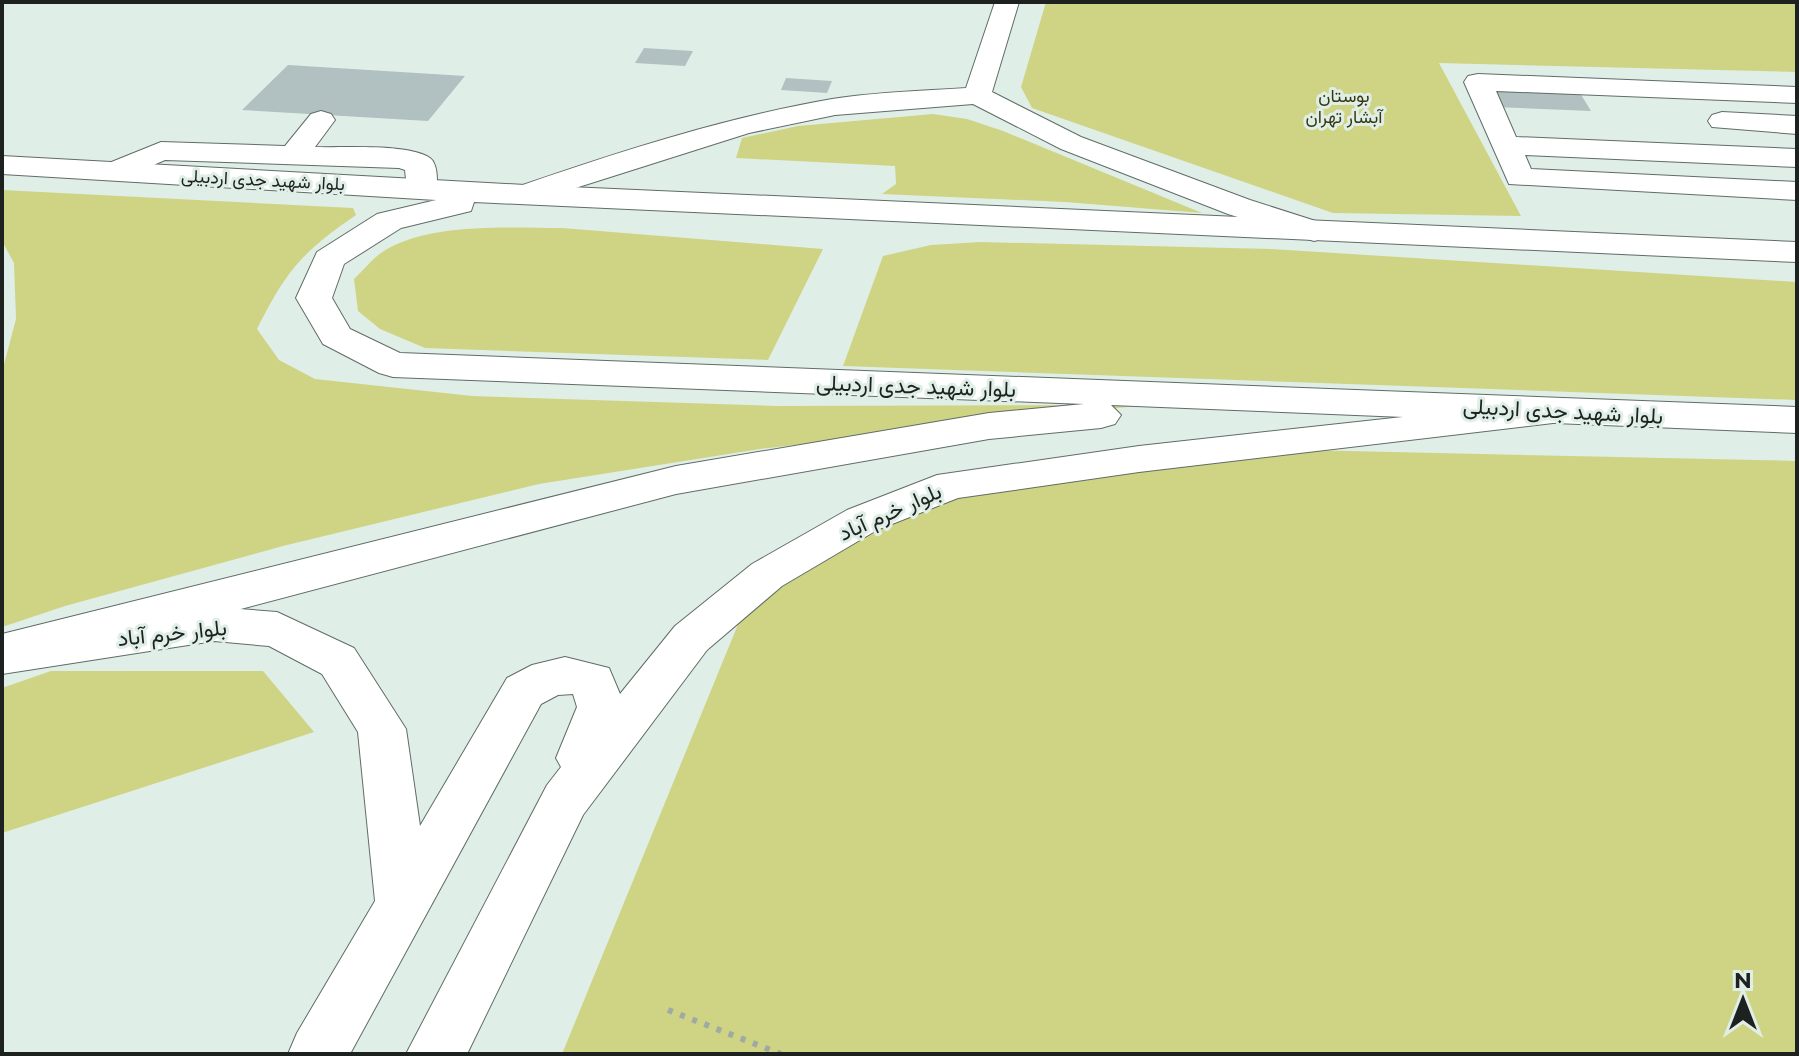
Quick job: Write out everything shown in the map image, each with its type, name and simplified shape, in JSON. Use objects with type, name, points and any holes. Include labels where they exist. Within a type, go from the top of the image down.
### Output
[{"type":"main road","name":"بلوار شهید جدی اردبیلی","points":[[2,165],[525,195],[1797,252]]},
{"type":"main road","name":"بلوار شهید جدی اردبیلی","points":[[525,195],[457,204],[389,221],[329,259],[314,298],[336,336],[393,365],[1797,420]]},
{"type":"main road","points":[[2,655],[676,480],[989,426],[1287,398]]},
{"type":"street","points":[[977,95],[1007,2]]},
{"type":"street","points":[[1797,95],[1478,82],[1520,178],[1797,191]]},
{"type":"street","points":[[525,195],[601,168],[744,125],[835,107],[977,95],[1071,143],[1239,207],[1314,231]]},
{"type":"street","points":[[1490,110],[1521,111]]},
{"type":"street","points":[[1690,119],[1797,125]]},
{"type":"street","points":[[293,155],[321,120]]},
{"type":"street","points":[[1506,145],[1797,158]]},
{"type":"street","points":[[115,171],[161,151],[403,159],[420,165],[422,189]]},
{"type":"street","name":"بلوار خرم آباد","points":[[436,1054],[565,800],[691,638],[767,575],[862,520],[951,485],[1139,459],[1560,412]]},
{"type":"street","name":"بلوار خرم آباد","points":[[2,655],[214,624],[277,629],[338,661],[382,729],[403,904]]},
{"type":"street","points":[[318,1054],[524,691],[548,676],[576,674],[592,681],[601,707],[565,800]]},
{"type":"path","points":[[668,1010],[781,1054]]},
{"type":"green space","name":"بوستان آبشار تهران","points":[[1046,2],[1797,2],[1797,72],[1439,63],[1521,216],[1333,213],[1032,108],[1021,87]]},
{"type":"green space","points":[[933,114],[967,119],[1003,131],[1202,213],[1065,202],[882,194],[896,184],[895,166],[736,158],[742,138],[798,126]]},
{"type":"green space","points":[[2,190],[353,208],[356,215],[322,240],[297,264],[257,329],[279,360],[315,379],[472,396],[776,406],[1144,405],[760,449],[539,484],[283,546],[65,606],[2,627],[2,372],[16,319],[14,263],[2,241]]},
{"type":"green space","points":[[562,228],[823,249],[768,360],[425,348],[380,329],[358,311],[354,279],[377,256],[400,243],[444,231]]},
{"type":"green space","points":[[980,242],[1271,249],[1797,282],[1797,400],[843,366],[883,256],[931,245]]},
{"type":"green space","points":[[1209,448],[1797,461],[1797,1054],[562,1054],[748,600],[920,504]]},
{"type":"green space","points":[[51,671],[263,671],[314,732],[2,833],[2,688]]},
{"type":"building","points":[[644,48],[693,51],[685,66],[635,63]]},
{"type":"building","points":[[288,65],[465,76],[428,121],[242,110]]},
{"type":"building","points":[[786,78],[832,81],[827,93],[781,90]]},
{"type":"building","points":[[1483,85],[1577,88],[1591,111],[1494,107]]}]
